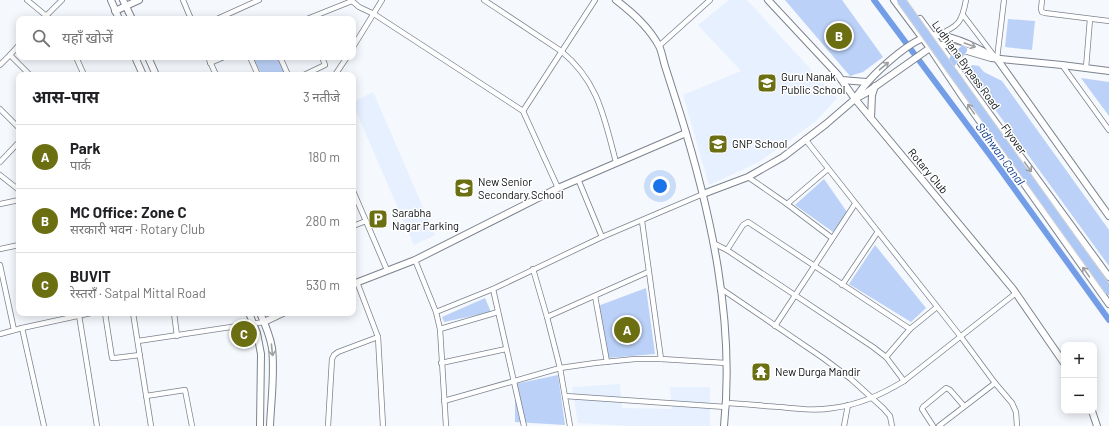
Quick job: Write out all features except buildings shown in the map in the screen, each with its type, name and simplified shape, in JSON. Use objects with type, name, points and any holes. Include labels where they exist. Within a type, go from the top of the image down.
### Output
[{"type":"highway","name":"Flyover","points":[[900,0],[1109,291]]},
{"type":"highway","points":[[952,63],[954,58],[963,50]]},
{"type":"street","points":[[27,0],[45,16]]},
{"type":"street","points":[[49,16],[62,0]]},
{"type":"street","points":[[111,0],[118,16]]},
{"type":"street","points":[[115,11],[125,3],[139,0]]},
{"type":"street","points":[[183,0],[190,16]]},
{"type":"street","points":[[224,16],[259,0]]},
{"type":"street","points":[[314,16],[351,0],[359,7],[374,14],[523,111],[558,188]]},
{"type":"street","points":[[356,42],[382,0]]},
{"type":"street","points":[[484,0],[562,51],[582,72],[597,96],[616,162]]},
{"type":"street","points":[[523,111],[595,0]]},
{"type":"street","points":[[616,0],[639,19],[659,46],[703,194],[720,288],[726,364],[726,405],[724,426]]},
{"type":"street","points":[[659,46],[710,0]]},
{"type":"street","name":"Rotary Club","points":[[768,0],[842,80],[855,99],[1016,293],[1061,359]]},
{"type":"street","points":[[894,0],[1109,304]]},
{"type":"street","name":"Ludhiana Bypass Road","points":[[906,0],[1109,277]]},
{"type":"street","points":[[938,35],[955,26],[963,15],[966,0]]},
{"type":"street","points":[[997,59],[1004,0]]},
{"type":"street","points":[[1042,0],[1041,9],[1042,12],[1045,13],[1109,21]]},
{"type":"street","points":[[125,3],[131,16]]},
{"type":"street","points":[[963,15],[997,59],[1109,216]]},
{"type":"street","points":[[1086,68],[1090,19]]},
{"type":"street","points":[[436,312],[493,289],[602,237],[703,194],[748,177],[783,157],[826,124],[855,99],[866,82],[896,56],[921,39],[931,35],[950,38],[976,47],[997,59]]},
{"type":"street","points":[[855,99],[862,96],[929,49],[938,45],[947,45],[984,57],[997,59],[1109,71]]},
{"type":"street","points":[[0,65],[16,48]]},
{"type":"street","points":[[10,55],[27,72]]},
{"type":"street","points":[[77,60],[83,72]]},
{"type":"street","points":[[136,60],[142,72]]},
{"type":"street","points":[[149,60],[155,72]]},
{"type":"street","points":[[209,60],[214,72]]},
{"type":"street","points":[[210,63],[217,60]]},
{"type":"street","points":[[251,60],[257,72]]},
{"type":"street","points":[[281,60],[287,72]]},
{"type":"street","points":[[310,72],[325,65],[323,60]]},
{"type":"street","points":[[337,72],[345,60]]},
{"type":"street","points":[[1062,65],[1109,130]]},
{"type":"street","points":[[842,80],[866,82]]},
{"type":"street","points":[[871,118],[872,95],[875,86]]},
{"type":"street","points":[[0,109],[16,125]]},
{"type":"street","points":[[356,283],[415,260],[558,188],[686,133]]},
{"type":"street","points":[[805,139],[961,337],[1014,407],[1017,426]]},
{"type":"street","points":[[0,162],[16,145]]},
{"type":"street","points":[[787,204],[828,169]]},
{"type":"street","points":[[0,175],[16,188]]},
{"type":"street","points":[[748,177],[832,238]]},
{"type":"street","points":[[578,179],[602,237]]},
{"type":"street","points":[[356,198],[387,270]]},
{"type":"street","points":[[0,204],[16,201]]},
{"type":"street","points":[[775,326],[855,204]]},
{"type":"street","points":[[356,225],[366,221]]},
{"type":"street","points":[[642,221],[661,359]]},
{"type":"street","points":[[727,250],[743,225],[748,222],[910,329]]},
{"type":"street","points":[[842,285],[878,233]]},
{"type":"street","points":[[713,243],[727,250],[873,347],[886,357],[904,381]]},
{"type":"street","points":[[0,249],[16,246]]},
{"type":"street","points":[[415,260],[436,312],[440,329],[446,426]]},
{"type":"street","points":[[0,265],[14,330]]},
{"type":"street","points":[[532,270],[547,317],[560,368],[570,426]]},
{"type":"street","points":[[547,317],[648,272]]},
{"type":"street","points":[[356,285],[378,337],[383,426]]},
{"type":"street","points":[[720,288],[851,379],[890,416],[892,426]]},
{"type":"street","points":[[493,289],[524,426]]},
{"type":"street","points":[[565,396],[810,410],[833,409],[871,397],[904,381],[1016,293]]},
{"type":"street","points":[[595,296],[607,362]]},
{"type":"street","points":[[886,357],[910,329],[937,307]]},
{"type":"street","points":[[440,329],[498,312]]},
{"type":"street","points":[[0,334],[66,316],[80,316],[97,426]]},
{"type":"street","points":[[105,316],[112,358],[140,355]]},
{"type":"street","points":[[134,316],[151,426]]},
{"type":"street","points":[[174,316],[177,336]]},
{"type":"street","points":[[250,316],[257,333],[261,354],[260,426]]},
{"type":"street","points":[[261,316],[268,331],[272,348],[273,365],[270,426]]},
{"type":"street","points":[[138,341],[253,324],[264,322],[277,316]]},
{"type":"street","points":[[22,328],[44,426]]},
{"type":"street","points":[[328,426],[332,359],[334,355],[338,352],[378,337]]},
{"type":"street","points":[[441,363],[506,349]]},
{"type":"street","points":[[444,401],[560,368],[635,359],[661,359],[726,364]]},
{"type":"street","points":[[939,426],[995,383]]},
{"type":"street","points":[[933,426],[922,409],[946,388],[950,390],[964,406]]},
{"type":"street","points":[[146,396],[185,390],[192,426]]},
{"type":"street","points":[[844,426],[848,405]]},
{"type":"street","points":[[1093,414],[1097,426]]},
{"type":"shaded area","name":"Guru Nanak Public School","points":[[729,0],[747,0],[837,98],[816,121],[759,162],[709,185],[683,95],[741,71],[698,25]]},
{"type":"shaded area","points":[[785,0],[842,0],[883,57],[863,72],[850,76]]},
{"type":"shaded area","points":[[1008,19],[1035,21],[1032,50],[1005,47]]},
{"type":"shaded area","points":[[254,60],[278,60],[284,72],[260,72]]},
{"type":"shaded area","points":[[972,65],[979,66],[984,72],[1002,81],[1109,230],[1109,266],[967,71]]},
{"type":"shaded area","points":[[1081,78],[1109,82],[1109,116]]},
{"type":"shaded area","points":[[373,92],[435,235],[414,245],[356,111],[356,100]]},
{"type":"shaded area","points":[[824,179],[847,212],[833,232],[795,205]]},
{"type":"shaded area","points":[[875,245],[926,308],[911,322],[849,284]]},
{"type":"shaded area","points":[[646,288],[655,354],[607,358],[598,306]]},
{"type":"shaded area","points":[[485,298],[491,312],[444,322],[442,317]]},
{"type":"shaded area","points":[[558,375],[565,425],[515,422],[515,384]]},
{"type":"shaded area","points":[[620,384],[622,408],[672,409],[670,387],[710,387],[710,426],[629,426],[578,423],[572,387]]},
{"type":"waterway","name":"Sidhwan Canal","points":[[874,0],[995,162],[1109,320]]},
{"type":"place","name":"MC Office: Zone C","points":[[839,36]]},
{"type":"place","name":"Guru Nanak Public School","points":[[767,83]]},
{"type":"place","name":"GNP School","points":[[718,144]]},
{"type":"place","name":"New Senior Secondary School","points":[[464,188]]},
{"type":"place","name":"Sarabha Nagar Parking","points":[[378,219]]},
{"type":"place","name":"Park","points":[[627,330]]},
{"type":"place","name":"BUVIT","points":[[244,334]]},
{"type":"place","name":"New Durga Mandir","points":[[761,372]]}]
